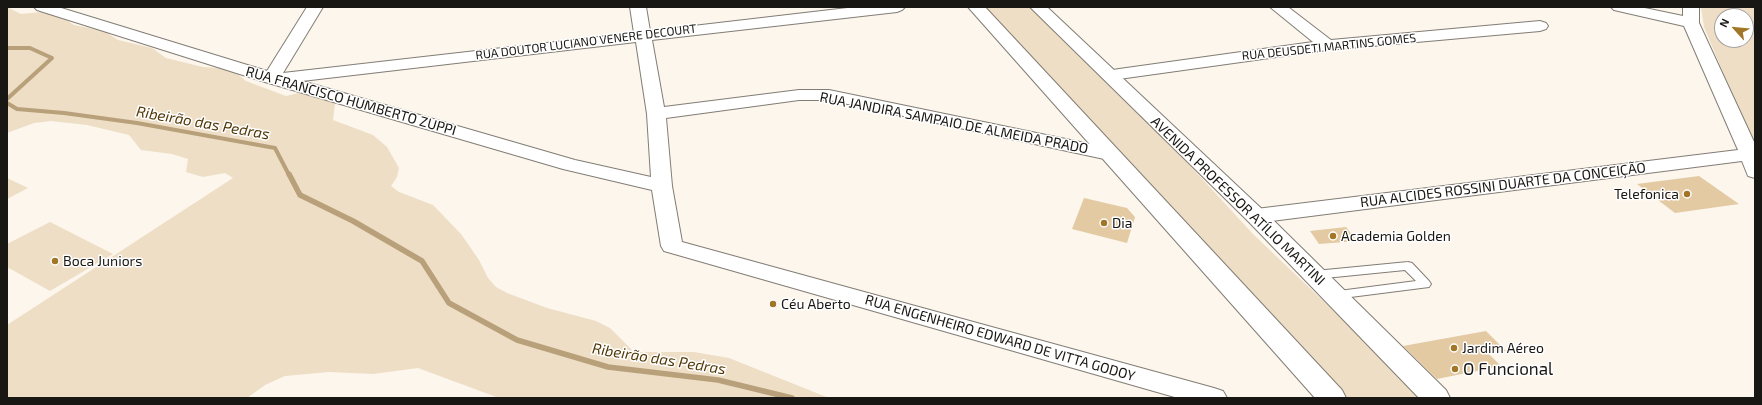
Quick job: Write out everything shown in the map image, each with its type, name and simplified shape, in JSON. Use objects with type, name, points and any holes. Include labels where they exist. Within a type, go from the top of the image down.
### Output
[{"type":"main road","points":[[976,7],[1110,154],[1325,395]]},
{"type":"main road","name":"AVENIDA PROFESSOR ATÍLIO MARTINI","points":[[1038,7],[1256,216],[1436,398]]},
{"type":"street","name":"RUA FRANCISCO HUMBERTO ZUPPI","points":[[42,7],[273,78],[570,165],[662,186]]},
{"type":"street","points":[[273,78],[315,7]]},
{"type":"street","name":"RUA ENGENHEIRO EDWARD DE VITTA GODOY","points":[[638,7],[656,114],[662,186],[672,246],[1214,398]]},
{"type":"street","name":"RUA DOUTOR LUCIANO VENERE DECOURT","points":[[273,78],[897,7]]},
{"type":"street","points":[[1278,7],[1327,45]]},
{"type":"street","points":[[1619,7],[1691,15],[1753,163]]},
{"type":"street","name":"RUA DEUSDETI MARTINS GOMES","points":[[1118,74],[1327,45],[1540,26]]},
{"type":"street","name":"RUA JANDIRA SAMPAIO DE ALMEIDA PRADO","points":[[656,114],[799,96],[829,95],[1110,154]]},
{"type":"street","name":"RUA ALCIDES ROSSINI DUARTE DA CONCEIÇÃO","points":[[1256,216],[1753,163]]},
{"type":"lane","points":[[1315,275],[1408,266],[1425,284],[1335,295]]},
{"type":"shaded area","points":[[7,7],[21,14],[42,12],[63,18],[74,25],[104,31],[118,40],[152,48],[166,58],[203,67],[221,68],[235,72],[246,81],[286,96],[303,92],[335,103],[333,120],[373,135],[387,147],[399,168],[397,177],[391,186],[399,192],[433,205],[461,234],[479,260],[488,278],[496,287],[507,293],[547,308],[596,321],[610,328],[634,352],[694,352],[729,358],[829,398],[499,398],[418,368],[373,374],[329,372],[285,376],[265,385],[247,398],[7,398],[7,325],[233,178],[225,173],[203,177],[186,172],[188,159],[172,154],[141,150],[129,135],[87,125],[51,121],[34,123],[7,133]]},
{"type":"shaded area","points":[[978,7],[1031,7],[1171,145],[1253,234],[1425,398],[1336,398]]},
{"type":"shaded area","points":[[1701,7],[1755,7],[1755,149],[1704,27]]},
{"type":"shaded area","points":[[7,178],[28,188],[7,199]]},
{"type":"shaded area","name":"Boca Juniors","points":[[50,222],[113,254],[50,291],[7,267],[7,244]]},
{"type":"building","name":"Telefonica","points":[[1699,176],[1739,204],[1675,213],[1637,184]]},
{"type":"building","name":"Dia","points":[[1084,198],[1127,208],[1135,217],[1127,243],[1072,229]]},
{"type":"building","name":"Academia Golden","points":[[1346,227],[1357,241],[1319,244],[1310,231]]},
{"type":"building","name":"Jardim Aéreo","points":[[1486,331],[1506,351],[1489,354],[1501,366],[1437,379],[1403,346]]},
{"type":"waterway","name":"Ribeirão das Pedras","points":[[7,48],[30,48],[52,58],[7,99]]},
{"type":"waterway","name":"Ribeirão das Pedras","points":[[7,103],[17,109],[64,113],[137,123],[275,148],[289,175]]},
{"type":"waterway","name":"Ribeirão das Pedras","points":[[289,174],[300,195],[353,221],[422,261],[449,303],[517,340],[608,367],[718,380],[792,398]]},
{"type":"place","name":"Telefonica","points":[[1687,194]]},
{"type":"place","name":"Dia","points":[[1104,223]]},
{"type":"place","name":"Academia Golden","points":[[1333,236]]},
{"type":"place","name":"Boca Juniors","points":[[55,261]]},
{"type":"place","name":"Céu Aberto","points":[[773,304]]},
{"type":"place","name":"Jardim Aéreo","points":[[1454,348]]},
{"type":"place","name":"O Funcional","points":[[1455,369]]}]
